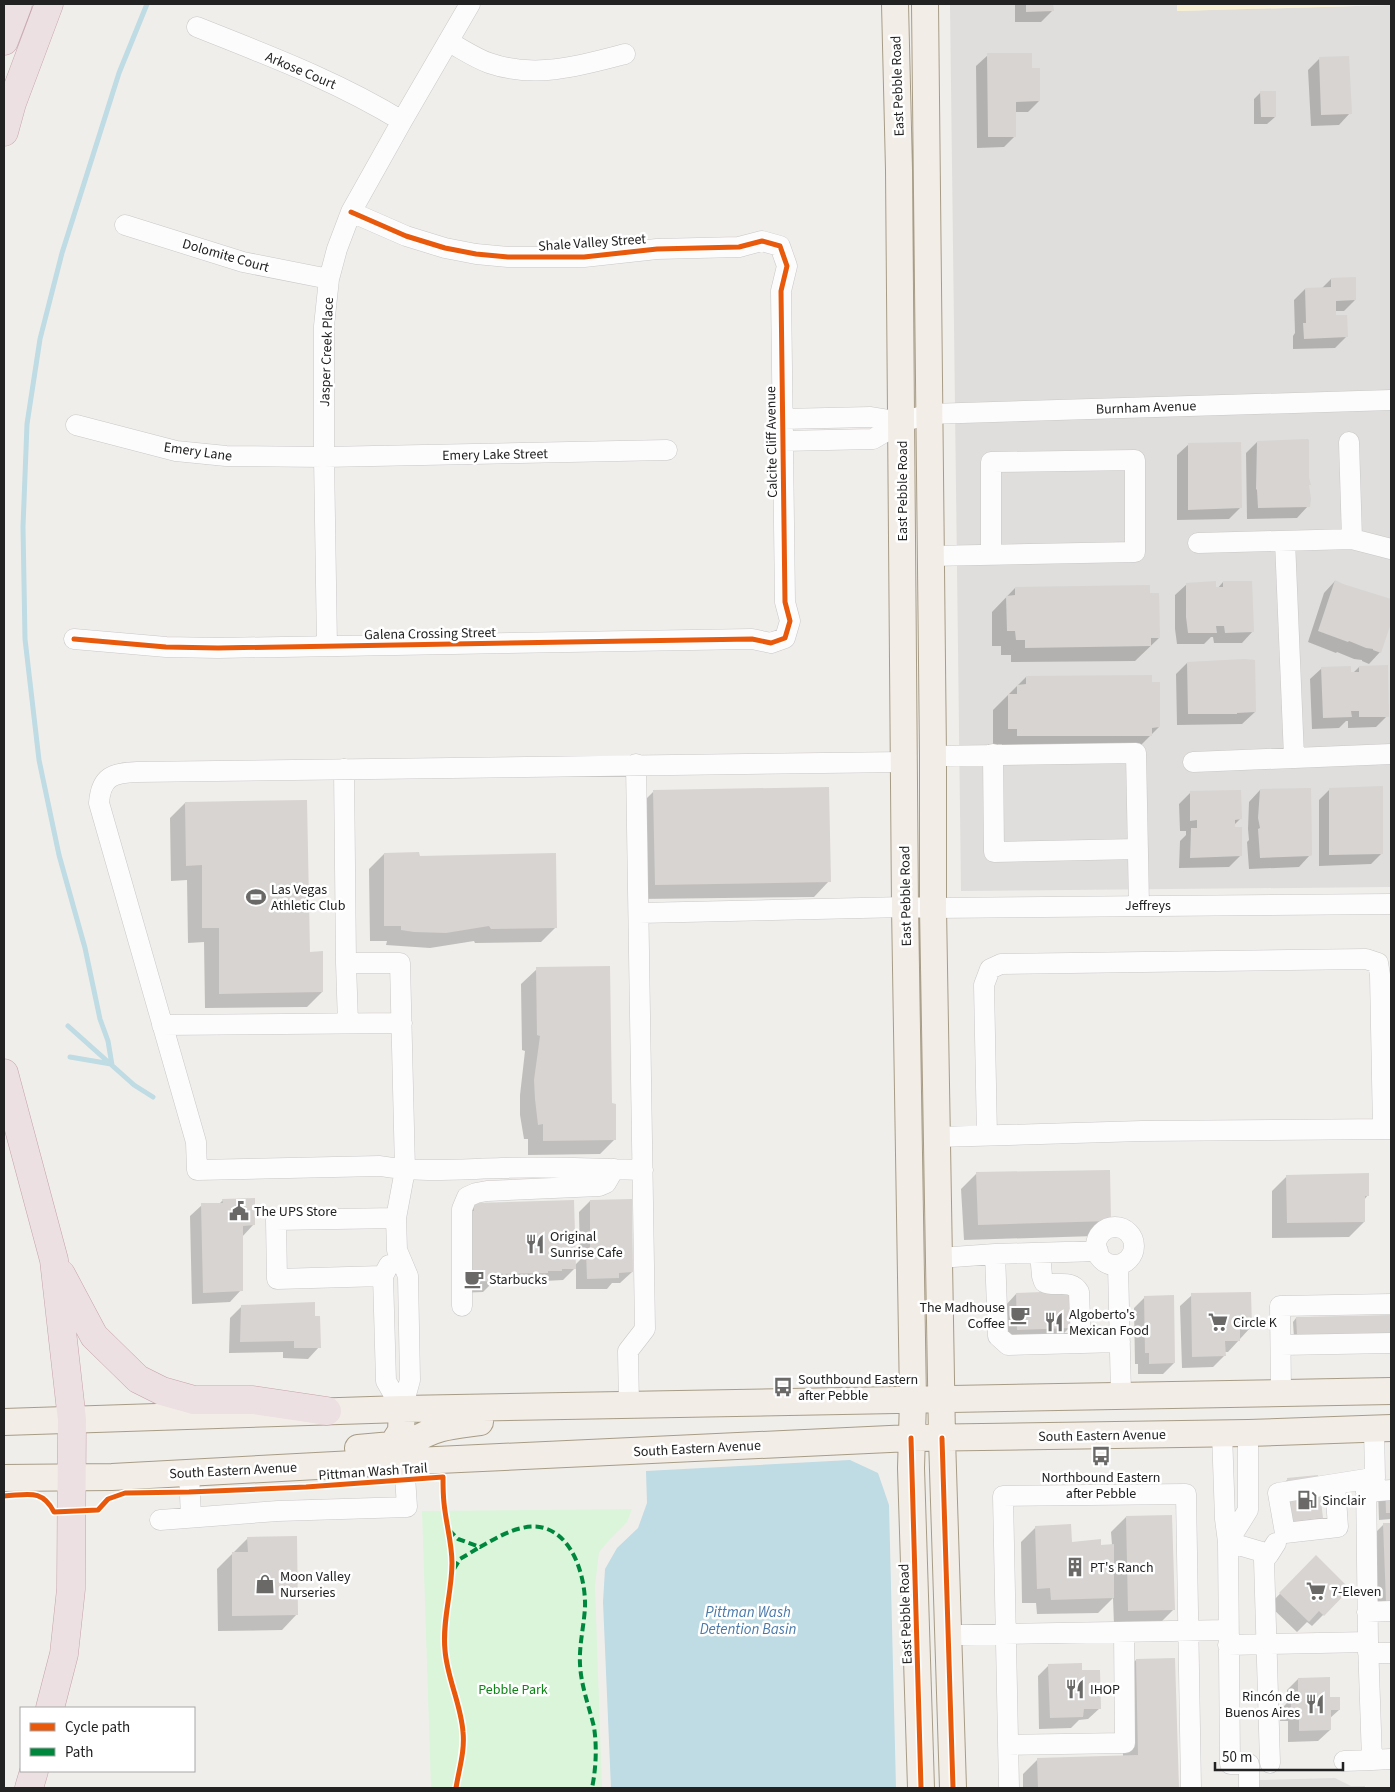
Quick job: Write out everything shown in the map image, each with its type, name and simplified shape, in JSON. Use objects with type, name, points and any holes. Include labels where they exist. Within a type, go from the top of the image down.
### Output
[{"type":"highway","points":[[4,41],[18,4]]},
{"type":"highway","points":[[4,132],[12,103],[49,4]]},
{"type":"highway","points":[[4,1073],[54,1260],[72,1420],[71,1589],[64,1654],[50,1707]]},
{"type":"highway","points":[[54,1260],[94,1336],[138,1378],[162,1391],[194,1400],[253,1400],[327,1411]]},
{"type":"highway","points":[[29,1788],[34,1772]]},
{"type":"main road","name":"East Pebble Road","points":[[895,4],[899,170],[905,907],[913,1400],[911,1438],[922,1788]]},
{"type":"main road","name":"East Pebble Road","points":[[925,4],[933,908],[941,1398],[954,1788]]},
{"type":"main road","points":[[4,1422],[402,1408],[629,1406],[941,1398],[1391,1391]]},
{"type":"main road","points":[[404,1461],[411,1442],[442,1427],[486,1421],[550,1406]]},
{"type":"main road","points":[[263,1469],[267,1459],[281,1453],[392,1445],[401,1430],[402,1408]]},
{"type":"main road","name":"South Eastern Avenue","points":[[4,1478],[112,1477],[404,1461],[911,1438],[1248,1433],[1383,1428]]},
{"type":"main road","points":[[919,1714],[940,1788]]},
{"type":"street","name":"Jasper Creek Place","points":[[327,646],[324,326],[329,279],[337,249],[351,212],[470,4]]},
{"type":"street","name":"Arkose Court","points":[[197,27],[324,78],[368,100],[402,121]]},
{"type":"street","points":[[449,42],[487,62],[503,68],[521,70],[548,71],[572,68],[625,54]]},
{"type":"street","name":"Shale Valley Street","points":[[351,212],[406,236],[445,248],[476,254],[508,257],[584,257],[657,249],[739,247],[762,241],[780,246]]},
{"type":"street","name":"Dolomite Court","points":[[125,225],[243,262],[329,279]]},
{"type":"street","name":"Calcite Cliff Avenue","points":[[780,246],[787,266],[781,291],[784,602],[790,621],[786,638]]},
{"type":"street","name":"Burnham Avenue","points":[[902,422],[929,414],[1391,400]]},
{"type":"street","points":[[782,419],[871,417],[902,422]]},
{"type":"street","points":[[782,441],[873,439],[902,422]]},
{"type":"street","name":"Emery Lane","points":[[76,425],[176,451],[254,458],[324,457]]},
{"type":"street","points":[[1349,442],[1352,538]]},
{"type":"street","name":"Emery Lake Street","points":[[324,457],[667,450]]},
{"type":"street","points":[[930,556],[991,555],[1135,552],[1134,460],[991,462],[991,555]]},
{"type":"street","points":[[1198,544],[1352,538],[1391,549]]},
{"type":"street","points":[[1286,541],[1294,757]]},
{"type":"street","name":"Galena Crossing Street","points":[[74,639],[191,648],[752,639],[771,643],[786,638]]},
{"type":"street","points":[[933,756],[1136,753],[1139,905]]},
{"type":"street","points":[[993,754],[994,852],[1138,849]]},
{"type":"street","points":[[1193,762],[1391,754]]},
{"type":"street","points":[[643,1170],[503,1168],[404,1170],[380,1166],[197,1170],[196,1142],[98,803],[100,789],[109,777],[121,773],[636,764],[904,762]]},
{"type":"street","points":[[629,1406],[628,1351],[644,1328],[636,764]]},
{"type":"street","points":[[344,769],[348,1023]]},
{"type":"street","name":"Jeffreys","points":[[639,913],[905,907],[1391,904]]},
{"type":"street","points":[[937,1137],[987,1136],[1142,1131],[1387,1128],[1378,963],[1366,959],[1001,964],[990,970],[984,984],[987,1136]]},
{"type":"street","points":[[346,963],[400,963],[404,1170],[396,1218],[397,1250],[408,1276],[410,1380],[402,1408]]},
{"type":"street","points":[[162,1025],[402,1023]]},
{"type":"street","points":[[462,1306],[462,1209],[467,1197],[476,1192],[486,1191],[599,1186],[606,1182],[614,1169]]},
{"type":"street","points":[[382,1276],[277,1280],[276,1220],[396,1218]]},
{"type":"street","points":[[1112,1227],[1119,1227],[1130,1234],[1134,1248],[1129,1259],[1118,1264],[1106,1262],[1101,1258],[1098,1251],[1097,1241],[1100,1235],[1112,1227]]},
{"type":"street","points":[[397,1250],[382,1276],[386,1381],[402,1408]]},
{"type":"street","points":[[939,1258],[1098,1251]]},
{"type":"street","points":[[1040,1253],[1044,1282],[1048,1284],[1071,1284],[1079,1292],[1081,1343]]},
{"type":"street","points":[[996,1254],[998,1336],[1008,1345],[1120,1342]]},
{"type":"street","points":[[1118,1264],[1121,1395]]},
{"type":"street","points":[[1281,1392],[1280,1306],[1391,1304]]},
{"type":"street","points":[[1281,1345],[1391,1343]]},
{"type":"street","points":[[1366,1485],[1375,1478],[1383,1428]]},
{"type":"street","points":[[1222,1433],[1224,1519],[1228,1542],[1230,1764],[1249,1764],[1249,1788]]},
{"type":"street","points":[[1228,1542],[1248,1510],[1248,1433]]},
{"type":"street","points":[[160,1520],[278,1511],[407,1507],[404,1461]]},
{"type":"street","points":[[189,1473],[191,1517]]},
{"type":"street","points":[[1284,1533],[1338,1527],[1335,1484]]},
{"type":"street","points":[[1270,1763],[1264,1560],[1284,1533],[1278,1492],[1335,1484],[1366,1485],[1391,1490]]},
{"type":"street","points":[[1344,1761],[1382,1760],[1368,1648],[1366,1485]]},
{"type":"street","points":[[1009,1788],[1002,1496],[1186,1494],[1191,1788]]},
{"type":"street","points":[[1228,1542],[1269,1554]]},
{"type":"street","points":[[1368,1612],[1391,1611]]},
{"type":"street","points":[[949,1635],[1189,1631],[1267,1644],[1368,1648],[1391,1653]]},
{"type":"street","points":[[1008,1745],[1125,1743],[1124,1632]]},
{"type":"shaded area","points":[[950,4],[1177,4],[1177,11],[1391,5],[1391,887],[961,891]]},
{"type":"shaded area","points":[[1335,1778],[1351,1786],[1365,1786],[1365,1788],[1258,1788],[1258,1780]]},
{"type":"sand","points":[[1177,4],[1391,4],[1391,5],[1177,11]]},
{"type":"green space","name":"Pebble Park","points":[[632,1509],[627,1522],[599,1552],[595,1586],[602,1788],[431,1788],[422,1511]]},
{"type":"water","name":"Pittman Wash Detention Basin","points":[[850,1460],[878,1473],[889,1505],[896,1788],[611,1788],[603,1602],[605,1569],[617,1548],[638,1528],[647,1503],[646,1471]]},
{"type":"building","points":[[1026,4],[1053,4],[1054,11],[1026,12]]},
{"type":"building","points":[[987,53],[1032,53],[1032,68],[1040,68],[1040,101],[1016,102],[1016,137],[988,137]]},
{"type":"building","points":[[1349,56],[1352,114],[1321,115],[1319,57]]},
{"type":"building","points":[[1260,91],[1276,91],[1276,117],[1261,117]]},
{"type":"building","points":[[1356,277],[1356,300],[1336,301],[1336,315],[1347,315],[1348,337],[1304,339],[1303,323],[1306,323],[1305,288],[1331,287],[1331,278]]},
{"type":"building","points":[[1308,439],[1309,478],[1311,485],[1309,485],[1310,507],[1258,508],[1256,489],[1257,441]]},
{"type":"building","points":[[1241,442],[1242,508],[1188,510],[1188,443]]},
{"type":"building","points":[[1335,580],[1391,599],[1391,623],[1381,653],[1318,631]]},
{"type":"building","points":[[1216,581],[1216,587],[1223,587],[1223,581],[1252,581],[1254,632],[1225,633],[1224,626],[1216,626],[1217,633],[1188,633],[1186,583]]},
{"type":"building","points":[[1150,585],[1150,593],[1159,593],[1160,638],[1151,638],[1151,646],[1025,648],[1025,640],[1016,640],[1015,631],[1007,631],[1006,596],[1015,595],[1015,587]]},
{"type":"building","points":[[1255,660],[1256,712],[1188,714],[1187,662]]},
{"type":"building","points":[[1388,665],[1389,717],[1359,717],[1359,711],[1351,711],[1352,717],[1323,718],[1321,667],[1351,666],[1351,672],[1359,672],[1359,666]]},
{"type":"building","points":[[1152,675],[1152,682],[1160,682],[1160,727],[1152,728],[1152,736],[1017,736],[1017,729],[1008,729],[1008,694],[1017,694],[1017,685],[1026,684],[1026,676]]},
{"type":"building","points":[[1383,786],[1383,854],[1329,855],[1329,788]]},
{"type":"building","points":[[829,787],[831,882],[655,885],[653,790]]},
{"type":"building","points":[[1311,788],[1312,855],[1260,858],[1258,818],[1260,789]]},
{"type":"building","points":[[1241,790],[1242,819],[1235,820],[1235,827],[1242,827],[1242,856],[1190,858],[1191,828],[1197,828],[1197,820],[1190,821],[1190,791]]},
{"type":"building","name":"Las Vegas Athletic Club","points":[[307,800],[310,952],[323,951],[323,992],[219,994],[219,928],[202,928],[202,865],[186,866],[185,802]]},
{"type":"building","points":[[419,852],[420,856],[556,853],[557,928],[491,929],[489,926],[446,933],[414,932],[401,930],[401,926],[384,926],[384,853]]},
{"type":"building","points":[[610,966],[612,1103],[616,1104],[616,1140],[543,1141],[543,1124],[538,1125],[534,1080],[540,1036],[537,1035],[536,967]]},
{"type":"building","points":[[1110,1170],[1111,1221],[978,1225],[976,1172]]},
{"type":"building","points":[[1369,1173],[1369,1196],[1365,1196],[1365,1222],[1287,1223],[1286,1175]]},
{"type":"building","points":[[255,1198],[255,1225],[243,1226],[243,1291],[203,1293],[201,1203],[223,1203],[222,1199]]},
{"type":"building","points":[[632,1199],[633,1272],[619,1273],[619,1278],[587,1279],[586,1252],[590,1252],[590,1200]]},
{"type":"building","points":[[574,1200],[576,1269],[548,1271],[548,1273],[495,1274],[495,1281],[467,1282],[470,1211],[474,1211],[474,1203]]},
{"type":"building","points":[[1069,1291],[1071,1328],[1017,1330],[1016,1293]]},
{"type":"building","points":[[1251,1292],[1252,1328],[1240,1328],[1240,1341],[1225,1341],[1226,1356],[1192,1357],[1191,1293]]},
{"type":"building","points":[[1174,1295],[1175,1363],[1149,1364],[1149,1353],[1145,1353],[1144,1296]]},
{"type":"building","points":[[315,1302],[315,1316],[320,1316],[321,1348],[294,1348],[294,1341],[240,1342],[241,1305]]},
{"type":"building","points":[[1391,1315],[1391,1333],[1297,1335],[1296,1317]]},
{"type":"building","points":[[1318,1475],[1323,1518],[1292,1522],[1287,1478]]},
{"type":"building","points":[[1385,1482],[1391,1482],[1391,1513],[1386,1513]]},
{"type":"building","points":[[1172,1515],[1175,1610],[1128,1611],[1126,1516]]},
{"type":"building","points":[[1383,1523],[1391,1523],[1391,1602],[1386,1602]]},
{"type":"building","name":"PT's Ranch","points":[[1071,1524],[1072,1542],[1101,1539],[1101,1545],[1114,1544],[1114,1598],[1051,1600],[1050,1588],[1037,1589],[1035,1526]]},
{"type":"building","name":"Moon Valley Nurseries","points":[[297,1536],[298,1615],[232,1616],[232,1552],[248,1552],[247,1537]]},
{"type":"building","points":[[1316,1555],[1350,1589],[1324,1616],[1319,1611],[1309,1622],[1279,1593]]},
{"type":"building","points":[[1175,1658],[1179,1788],[1038,1788],[1037,1758],[1138,1755],[1136,1659]]},
{"type":"building","name":"IHOP","points":[[1082,1663],[1082,1670],[1100,1670],[1101,1709],[1084,1709],[1083,1717],[1050,1718],[1048,1664]]},
{"type":"building","points":[[1330,1677],[1330,1697],[1340,1697],[1340,1710],[1331,1710],[1331,1730],[1299,1731],[1299,1711],[1291,1711],[1291,1698],[1298,1698],[1298,1678]]},
{"type":"waterway","points":[[112,1065],[85,948],[59,855],[39,760],[25,639],[23,527],[27,424],[40,339],[62,253],[119,73],[147,4]]},
{"type":"waterway","points":[[68,1026],[134,1085],[153,1097]]},
{"type":"waterway","points":[[70,1057],[111,1064]]},
{"type":"marked path","points":[[449,1530],[458,1539],[480,1547],[511,1531],[538,1527],[551,1531],[562,1539],[571,1550],[582,1578],[584,1593],[585,1607],[580,1664],[595,1735],[596,1758],[592,1788]]},
{"type":"marked path","points":[[454,1569],[460,1559],[480,1547]]},
{"type":"cycle path","points":[[74,639],[166,647],[218,648],[752,639],[771,643],[785,638],[790,621],[785,602],[781,291],[787,266],[780,246],[762,241],[739,247],[657,249],[584,257],[508,257],[476,254],[445,248],[406,236],[351,212]]},
{"type":"cycle path","points":[[911,1438],[921,1788]]},
{"type":"cycle path","points":[[942,1438],[953,1788]]},
{"type":"cycle path","name":"Pittman Wash Trail","points":[[4,1496],[27,1494],[39,1496],[49,1504],[54,1512],[98,1510],[108,1499],[125,1493],[306,1487],[443,1477],[444,1503],[452,1563],[444,1639],[448,1671],[460,1711],[463,1739],[456,1788]]},
{"type":"place","name":"Las Vegas Athletic Club","points":[[256,897]]},
{"type":"place","name":"The UPS Store","points":[[239,1211]]},
{"type":"place","name":"Original Sunrise Cafe","points":[[535,1244]]},
{"type":"place","name":"Starbucks","points":[[474,1279]]},
{"type":"place","name":"The Madhouse Coffee","points":[[1020,1315]]},
{"type":"place","name":"Algoberto's Mexican Food","points":[[1054,1322]]},
{"type":"place","name":"Circle K","points":[[1218,1322]]},
{"type":"place","name":"Southbound Eastern after Pebble","points":[[783,1387]]},
{"type":"place","name":"Northbound Eastern after Pebble","points":[[1101,1456]]},
{"type":"place","name":"Sinclair","points":[[1307,1500]]},
{"type":"place","name":"PT's Ranch","points":[[1075,1567]]},
{"type":"place","name":"Moon Valley Nurseries","points":[[265,1584]]},
{"type":"place","name":"7-Eleven","points":[[1316,1591]]},
{"type":"place","name":"IHOP","points":[[1075,1689]]},
{"type":"place","name":"Rincón de Buenos Aires","points":[[1315,1704]]}]
